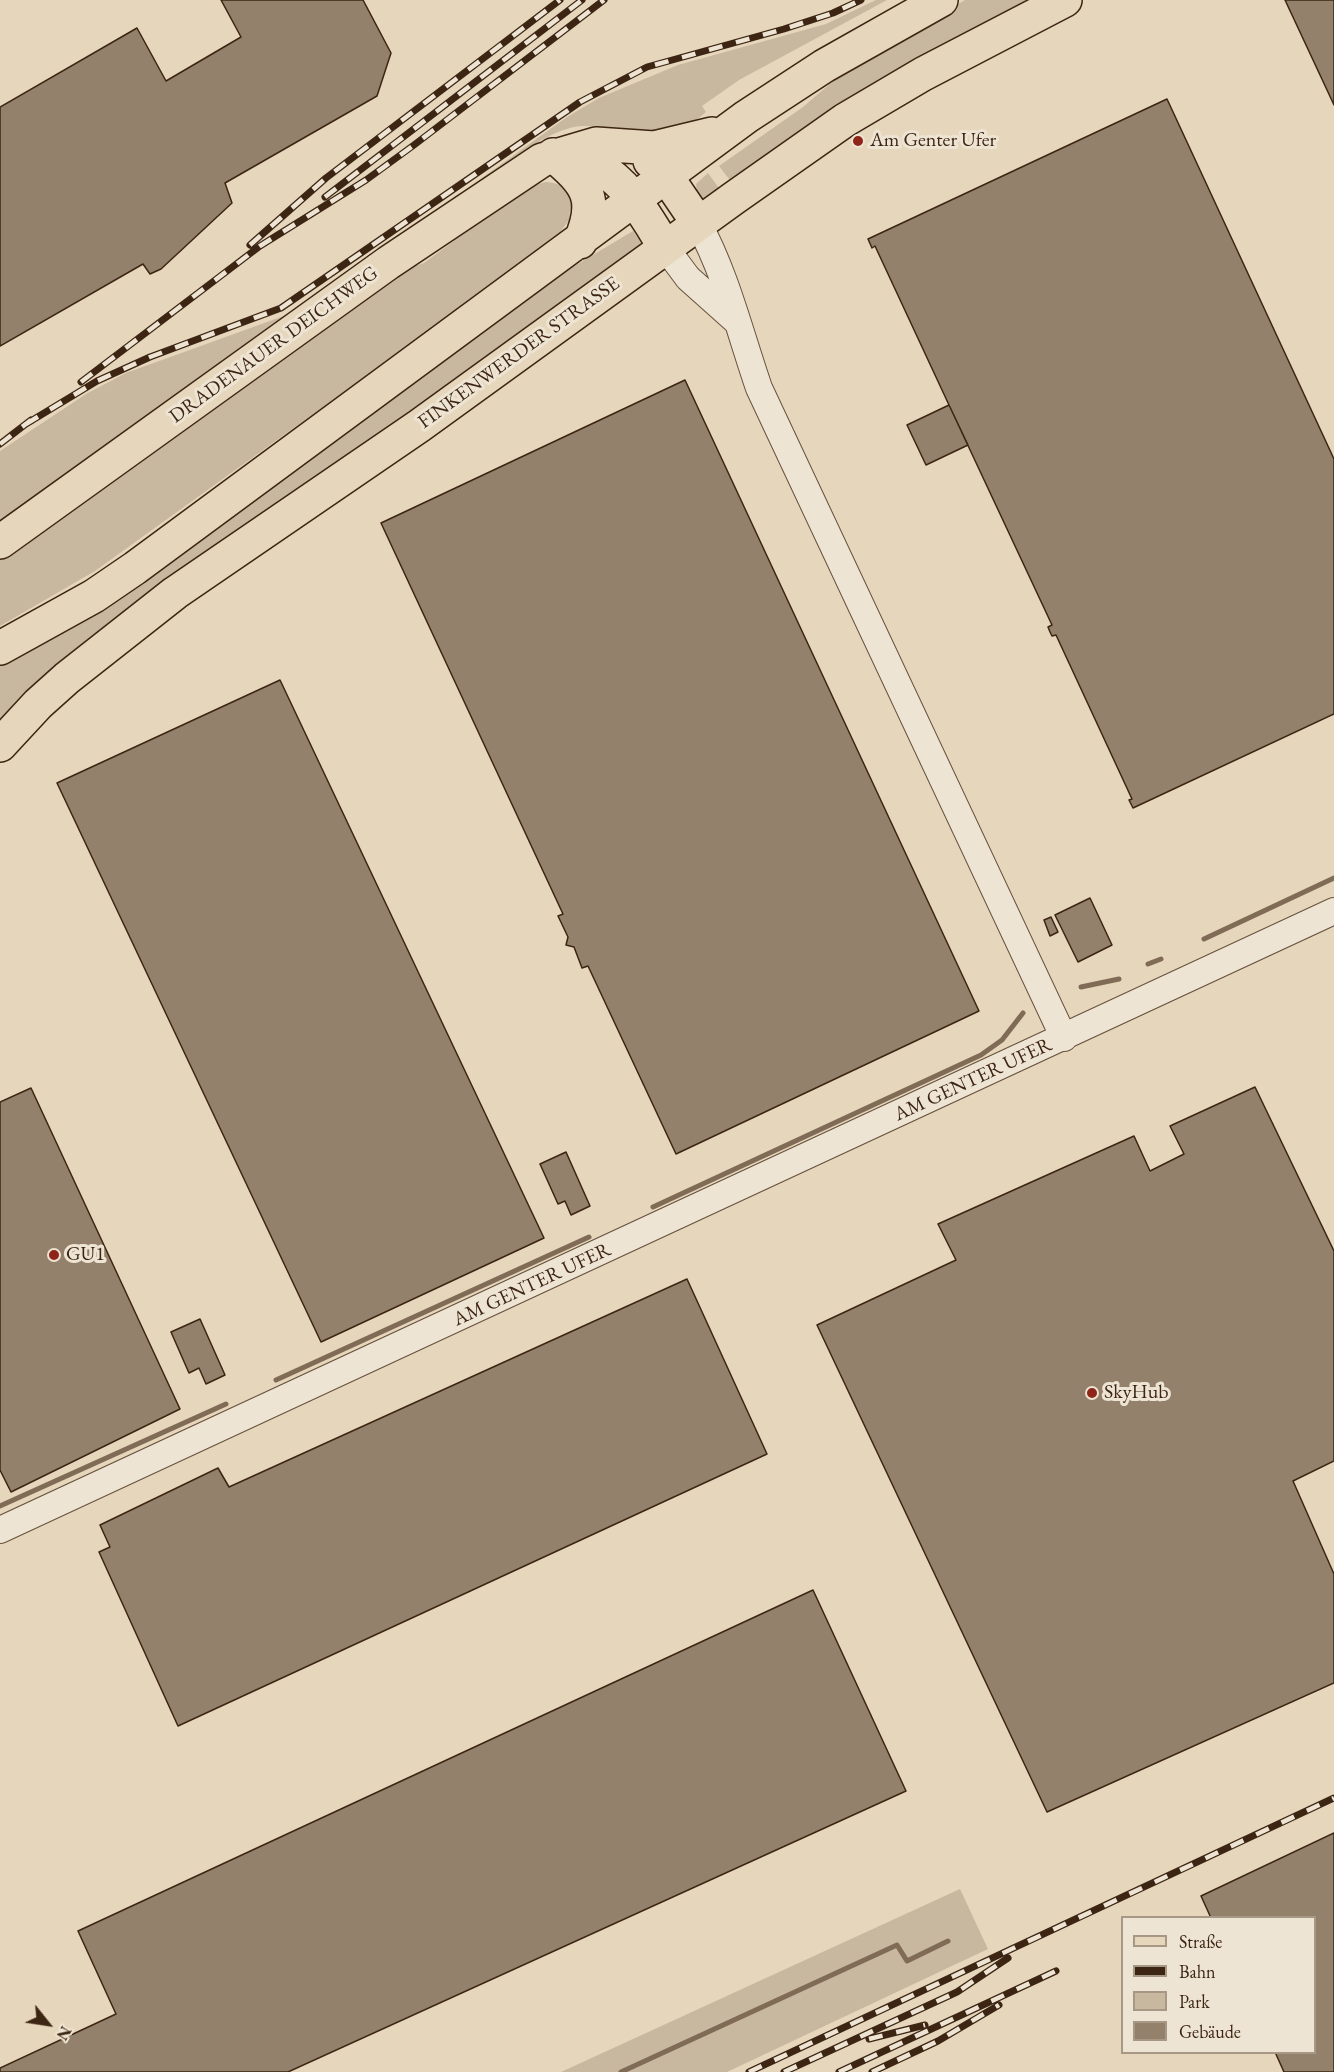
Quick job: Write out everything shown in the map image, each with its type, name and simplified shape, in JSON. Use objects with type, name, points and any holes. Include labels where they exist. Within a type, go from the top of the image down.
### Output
[{"type":"main road","points":[[0,648],[93,596],[144,562],[729,130],[824,66],[941,0]]},
{"type":"main road","name":"FINKENWERDER STRASSE","points":[[0,745],[38,704],[67,678],[175,593],[419,426],[698,223],[845,120],[923,74],[1065,0]]},
{"type":"main road","name":"DRADENAUER DEICHWEG","points":[[0,542],[388,263],[529,168],[553,155],[596,144],[632,148],[673,145],[729,130]]},
{"type":"main road","points":[[632,148],[666,176],[698,223]]},
{"type":"main road","points":[[553,155],[602,170],[634,201],[665,247]]},
{"type":"main road","points":[[553,155],[585,186],[590,201],[589,221],[580,242]]},
{"type":"street","name":"AM GENTER UFER","points":[[698,223],[717,258],[735,320],[759,388],[1064,1038]]},
{"type":"street","name":"AM GENTER UFER","points":[[665,247],[688,278],[735,320]]},
{"type":"street","name":"AM GENTER UFER","points":[[0,1530],[1334,911]]},
{"type":"green space","points":[[876,0],[887,0],[739,80],[702,106],[706,112],[686,126],[665,131],[648,130],[645,139],[597,127],[582,126],[565,129],[524,150],[427,222],[425,219],[567,117],[599,98],[678,65],[826,24]]},
{"type":"green space","points":[[965,0],[1033,0],[732,183],[719,166],[803,107],[839,76]]},
{"type":"green space","points":[[708,173],[721,191],[707,199],[698,197],[696,184]]},
{"type":"green space","points":[[545,182],[564,188],[577,204],[570,210],[569,220],[561,231],[95,571],[0,626],[0,553],[391,274],[424,263],[524,189]]},
{"type":"green space","points":[[633,231],[644,247],[0,727],[0,660],[526,295]]},
{"type":"green space","points":[[303,309],[0,528],[0,451],[86,394],[126,373]]},
{"type":"green space","points":[[960,1889],[988,1949],[727,2072],[561,2072]]},
{"type":"building","points":[[221,0],[363,0],[391,53],[377,96],[225,183],[232,203],[161,269],[150,274],[143,264],[0,346],[0,107],[137,28],[166,81],[241,37]]},
{"type":"building","points":[[1285,0],[1334,0],[1334,105]]},
{"type":"building","points":[[1167,99],[1334,459],[1334,714],[1133,808],[1129,800],[1132,799],[1056,635],[1052,636],[1050,632],[1048,627],[1052,625],[875,246],[872,248],[868,239]]},
{"type":"building","points":[[685,380],[979,1011],[676,1154],[588,966],[582,968],[574,947],[566,945],[568,937],[558,916],[563,914],[381,523]]},
{"type":"building","points":[[949,405],[968,445],[926,465],[907,425]]},
{"type":"building","points":[[280,680],[544,1238],[321,1342],[57,783]]},
{"type":"building","points":[[1090,898],[1112,945],[1078,962],[1055,915]]},
{"type":"building","points":[[1051,917],[1058,932],[1050,936],[1044,920]]},
{"type":"building","name":"SkyHub","points":[[1255,1087],[1334,1251],[1334,1461],[1293,1481],[1334,1574],[1334,1683],[1047,1812],[817,1325],[956,1260],[938,1224],[1134,1136],[1150,1171],[1184,1154],[1170,1126]]},
{"type":"building","name":"GU1","points":[[31,1088],[180,1409],[11,1492],[0,1470],[0,1102]]},
{"type":"building","points":[[566,1152],[590,1206],[571,1215],[565,1201],[558,1204],[540,1164]]},
{"type":"building","points":[[687,1279],[767,1454],[178,1726],[99,1552],[110,1547],[100,1525],[218,1468],[229,1487]]},
{"type":"building","points":[[200,1319],[225,1375],[206,1384],[199,1368],[189,1373],[171,1332]]},
{"type":"building","points":[[813,1590],[906,1791],[288,2072],[0,2072],[0,2068],[116,2014],[78,1931]]},
{"type":"building","points":[[1334,1833],[1334,2072],[1284,2072],[1276,2054],[1316,2054],[1316,1916],[1210,1916],[1201,1896]]},
{"type":"waterway","points":[[1204,939],[1334,878]]},
{"type":"waterway","points":[[1148,964],[1161,959]]},
{"type":"waterway","points":[[1081,987],[1119,979]]},
{"type":"waterway","points":[[653,1207],[981,1055],[1002,1040],[1023,1013]]},
{"type":"waterway","points":[[276,1380],[589,1237]]},
{"type":"waterway","points":[[0,1506],[226,1404]]},
{"type":"waterway","points":[[621,2072],[897,1945],[907,1961],[948,1941]]},
{"type":"railway","points":[[250,245],[326,178],[560,0]]},
{"type":"railway","points":[[325,197],[582,0]]},
{"type":"railway","points":[[81,382],[260,246],[366,180],[414,145],[604,0]]},
{"type":"railway","points":[[26,424],[97,381],[150,357],[281,308],[580,102],[647,67],[784,29],[833,13],[861,0]]},
{"type":"railway","points":[[0,444],[31,420]]},
{"type":"railway","points":[[749,2072],[1334,1798]]},
{"type":"railway","points":[[784,2072],[957,1992],[1008,1958]]},
{"type":"railway","points":[[839,2072],[1056,1971]]},
{"type":"railway","points":[[872,2072],[938,2041],[999,2005]]},
{"type":"railway","points":[[869,2039],[925,2025]]},
{"type":"place","name":"Am Genter Ufer","points":[[858,141]]},
{"type":"place","name":"GU1","points":[[54,1255]]},
{"type":"place","name":"SkyHub","points":[[1092,1393]]}]
